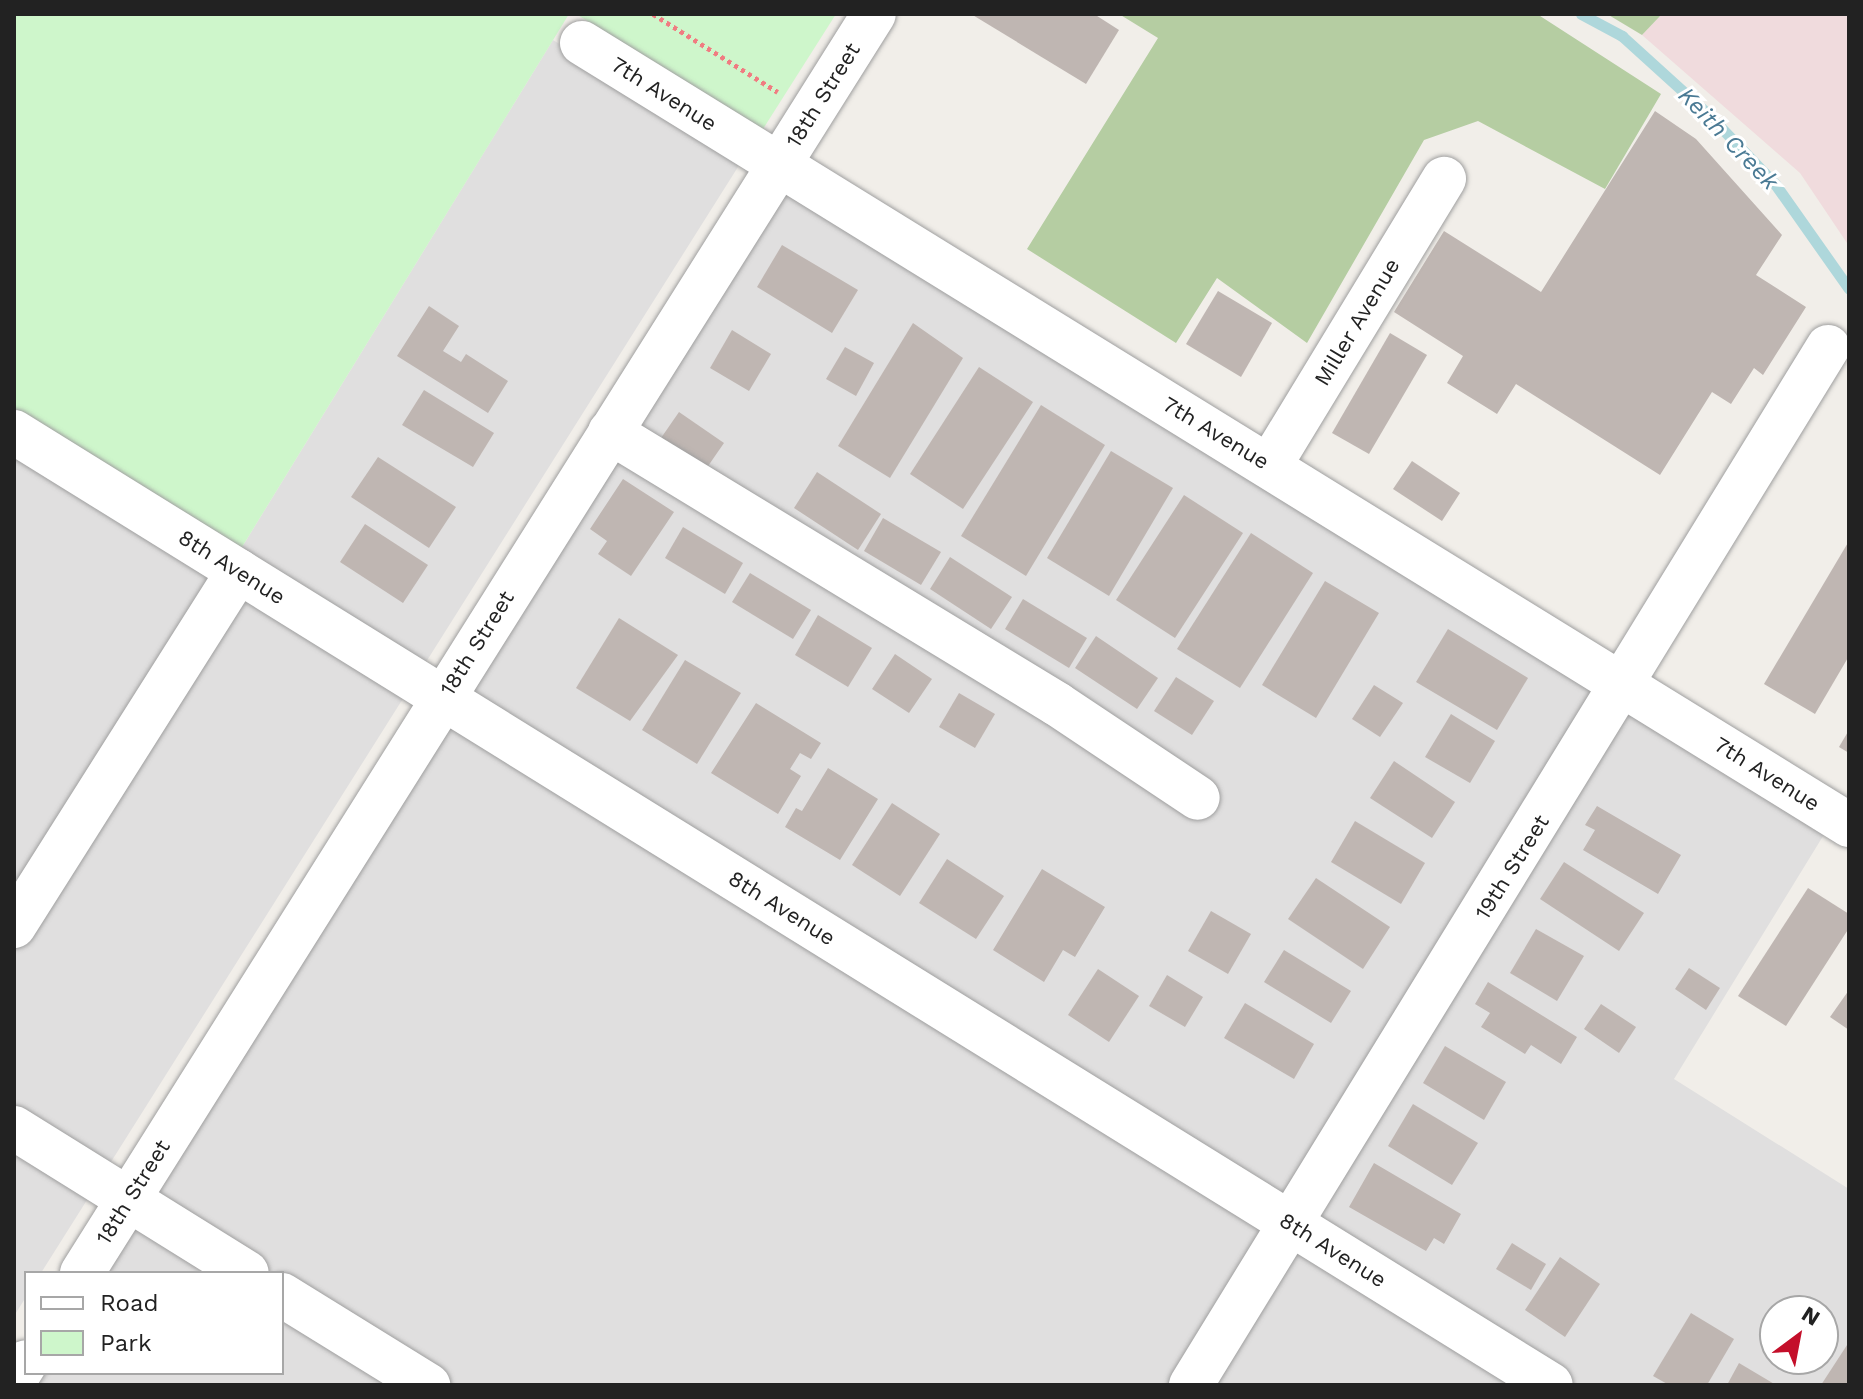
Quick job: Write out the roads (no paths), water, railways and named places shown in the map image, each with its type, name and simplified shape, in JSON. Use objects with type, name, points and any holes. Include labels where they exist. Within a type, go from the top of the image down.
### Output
[{"type":"street","name":"18th Street","points":[[83,1271],[874,14]]},
{"type":"street","name":"7th Avenue","points":[[582,43],[1849,825]]},
{"type":"street","name":"Miller Avenue","points":[[1270,465],[1444,179]]},
{"type":"street","name":"19th Street","points":[[1191,1385],[1624,685],[1828,347]]},
{"type":"street","points":[[610,432],[1057,704],[1198,798]]},
{"type":"street","name":"8th Avenue","points":[[17,440],[238,571],[1551,1385]]},
{"type":"street","points":[[14,926],[238,571]]},
{"type":"street","points":[[14,1128],[244,1271]]},
{"type":"street","points":[[284,1296],[428,1385]]},
{"type":"waterway","name":"Keith Creek","points":[[1581,14],[1622,36],[1707,113],[1775,184],[1849,289]]}]
